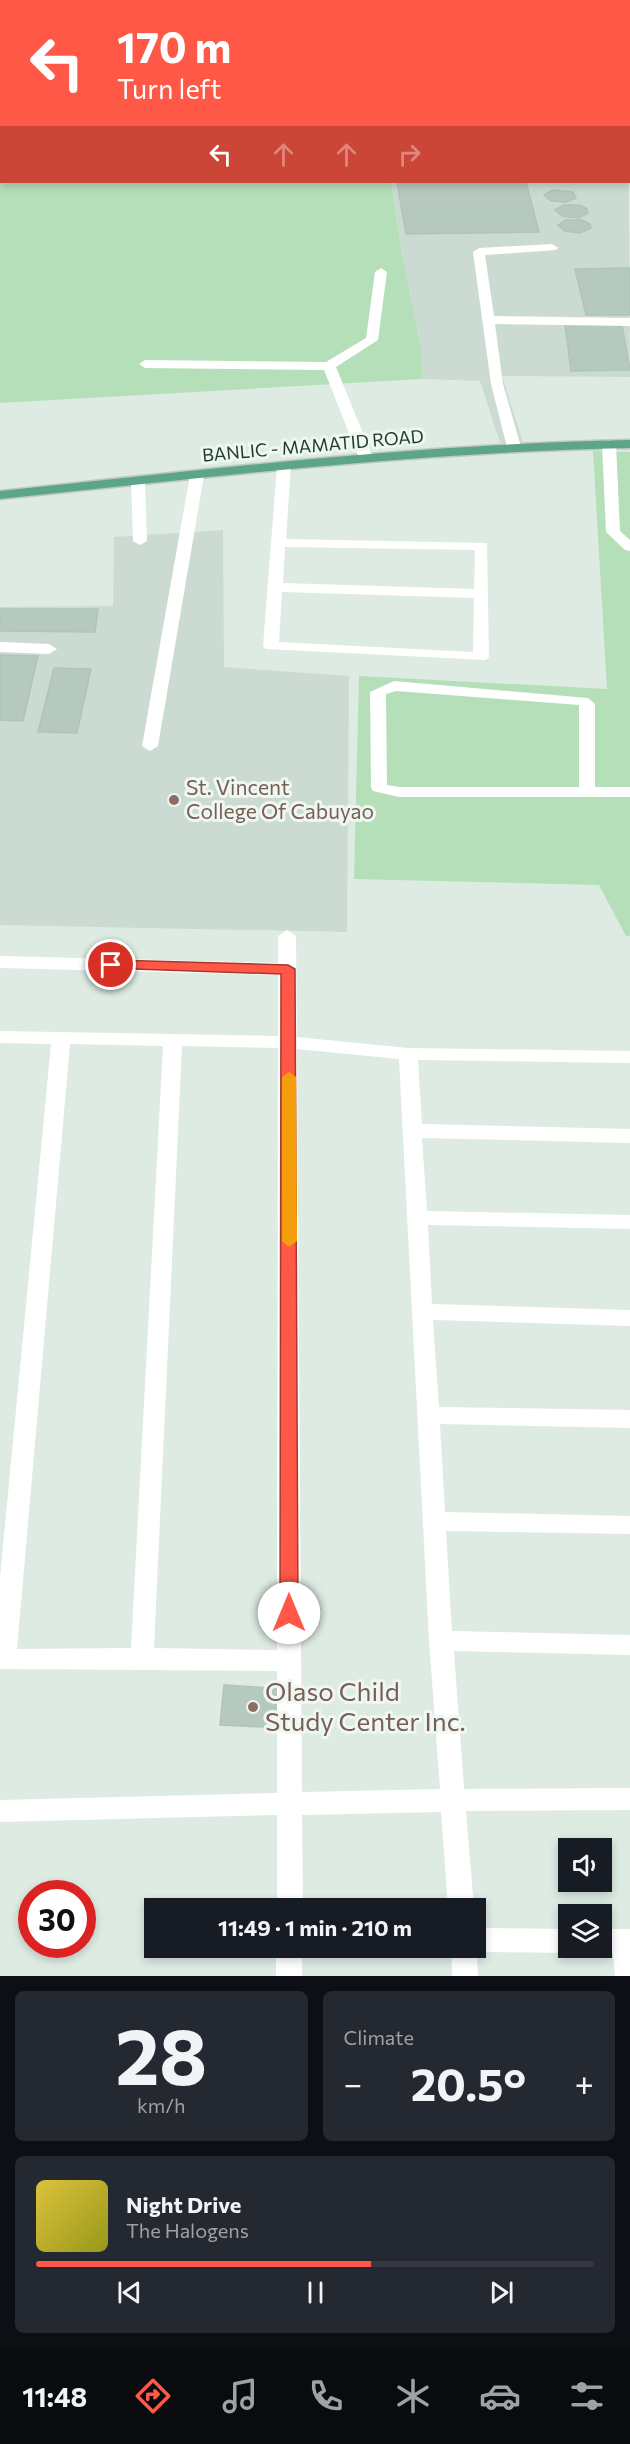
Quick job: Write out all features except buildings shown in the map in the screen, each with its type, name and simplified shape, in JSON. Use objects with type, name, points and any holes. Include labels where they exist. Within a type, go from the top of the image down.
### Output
[{"type":"main road","name":"BANLIC - MAMATID ROAD","points":[[0,495],[366,458],[570,443],[630,444]]},
{"type":"street","points":[[514,447],[497,384],[479,252],[552,248]]},
{"type":"street","points":[[145,364],[329,366],[372,340],[381,272]]},
{"type":"street","points":[[490,321],[630,322]]},
{"type":"street","points":[[329,366],[366,458]]},
{"type":"street","points":[[609,444],[613,532],[630,547]]},
{"type":"street","points":[[280,543],[482,546],[481,657],[271,646],[284,466]]},
{"type":"street","points":[[150,746],[197,475]]},
{"type":"street","points":[[138,481],[140,541]]},
{"type":"street","points":[[277,587],[480,594]]},
{"type":"street","points":[[0,647],[49,650]]},
{"type":"street","points":[[588,791],[587,704],[583,701],[394,686],[378,692],[379,788],[399,792],[630,792]]},
{"type":"street","points":[[287,936],[290,1898]]},
{"type":"street","points":[[0,962],[288,969]]},
{"type":"street","points":[[0,1037],[289,1042],[408,1053],[630,1057]]},
{"type":"street","points":[[61,1038],[2,1659],[142,1658],[289,1661]]},
{"type":"street","points":[[142,1658],[173,1040]]},
{"type":"street","points":[[408,1053],[441,1641],[460,1898]]},
{"type":"street","points":[[412,1131],[630,1136]]},
{"type":"street","points":[[417,1218],[630,1222]]},
{"type":"street","points":[[422,1312],[630,1318]]},
{"type":"street","points":[[428,1415],[630,1419]]},
{"type":"street","points":[[434,1521],[630,1525]]},
{"type":"street","points":[[441,1641],[630,1645]]},
{"type":"street","points":[[0,1812],[291,1806],[452,1798],[630,1799]]},
{"type":"street","points":[[486,1940],[558,1941]]},
{"type":"street","points":[[619,1941],[628,1976]]},
{"type":"street","points":[[289,1958],[289,1976]]},
{"type":"street","points":[[464,1958],[465,1976]]},
{"type":"shaded area","points":[[391,183],[629,183],[630,377],[502,376],[523,443],[500,443],[480,381],[423,379],[421,348],[400,243]]},
{"type":"shaded area","name":"St. Vincent College Of Cabuyao","points":[[223,530],[224,667],[349,676],[347,932],[0,925],[0,607],[113,606],[114,537]]},
{"type":"green space","points":[[0,183],[391,183],[400,243],[421,348],[423,379],[0,403]]},
{"type":"green space","points":[[593,451],[630,452],[630,936],[626,936],[599,885],[354,879],[359,676],[607,689]]},
{"type":"slow traffic","points":[[289,1077],[289,1241]]},
{"type":"place","name":"St. Vincent College Of Cabuyao","points":[[174,800]]},
{"type":"place","name":"Olaso Child Study Center Inc.","points":[[253,1707]]},
{"type":"route","points":[[111,965],[288,969],[289,1613]]}]
